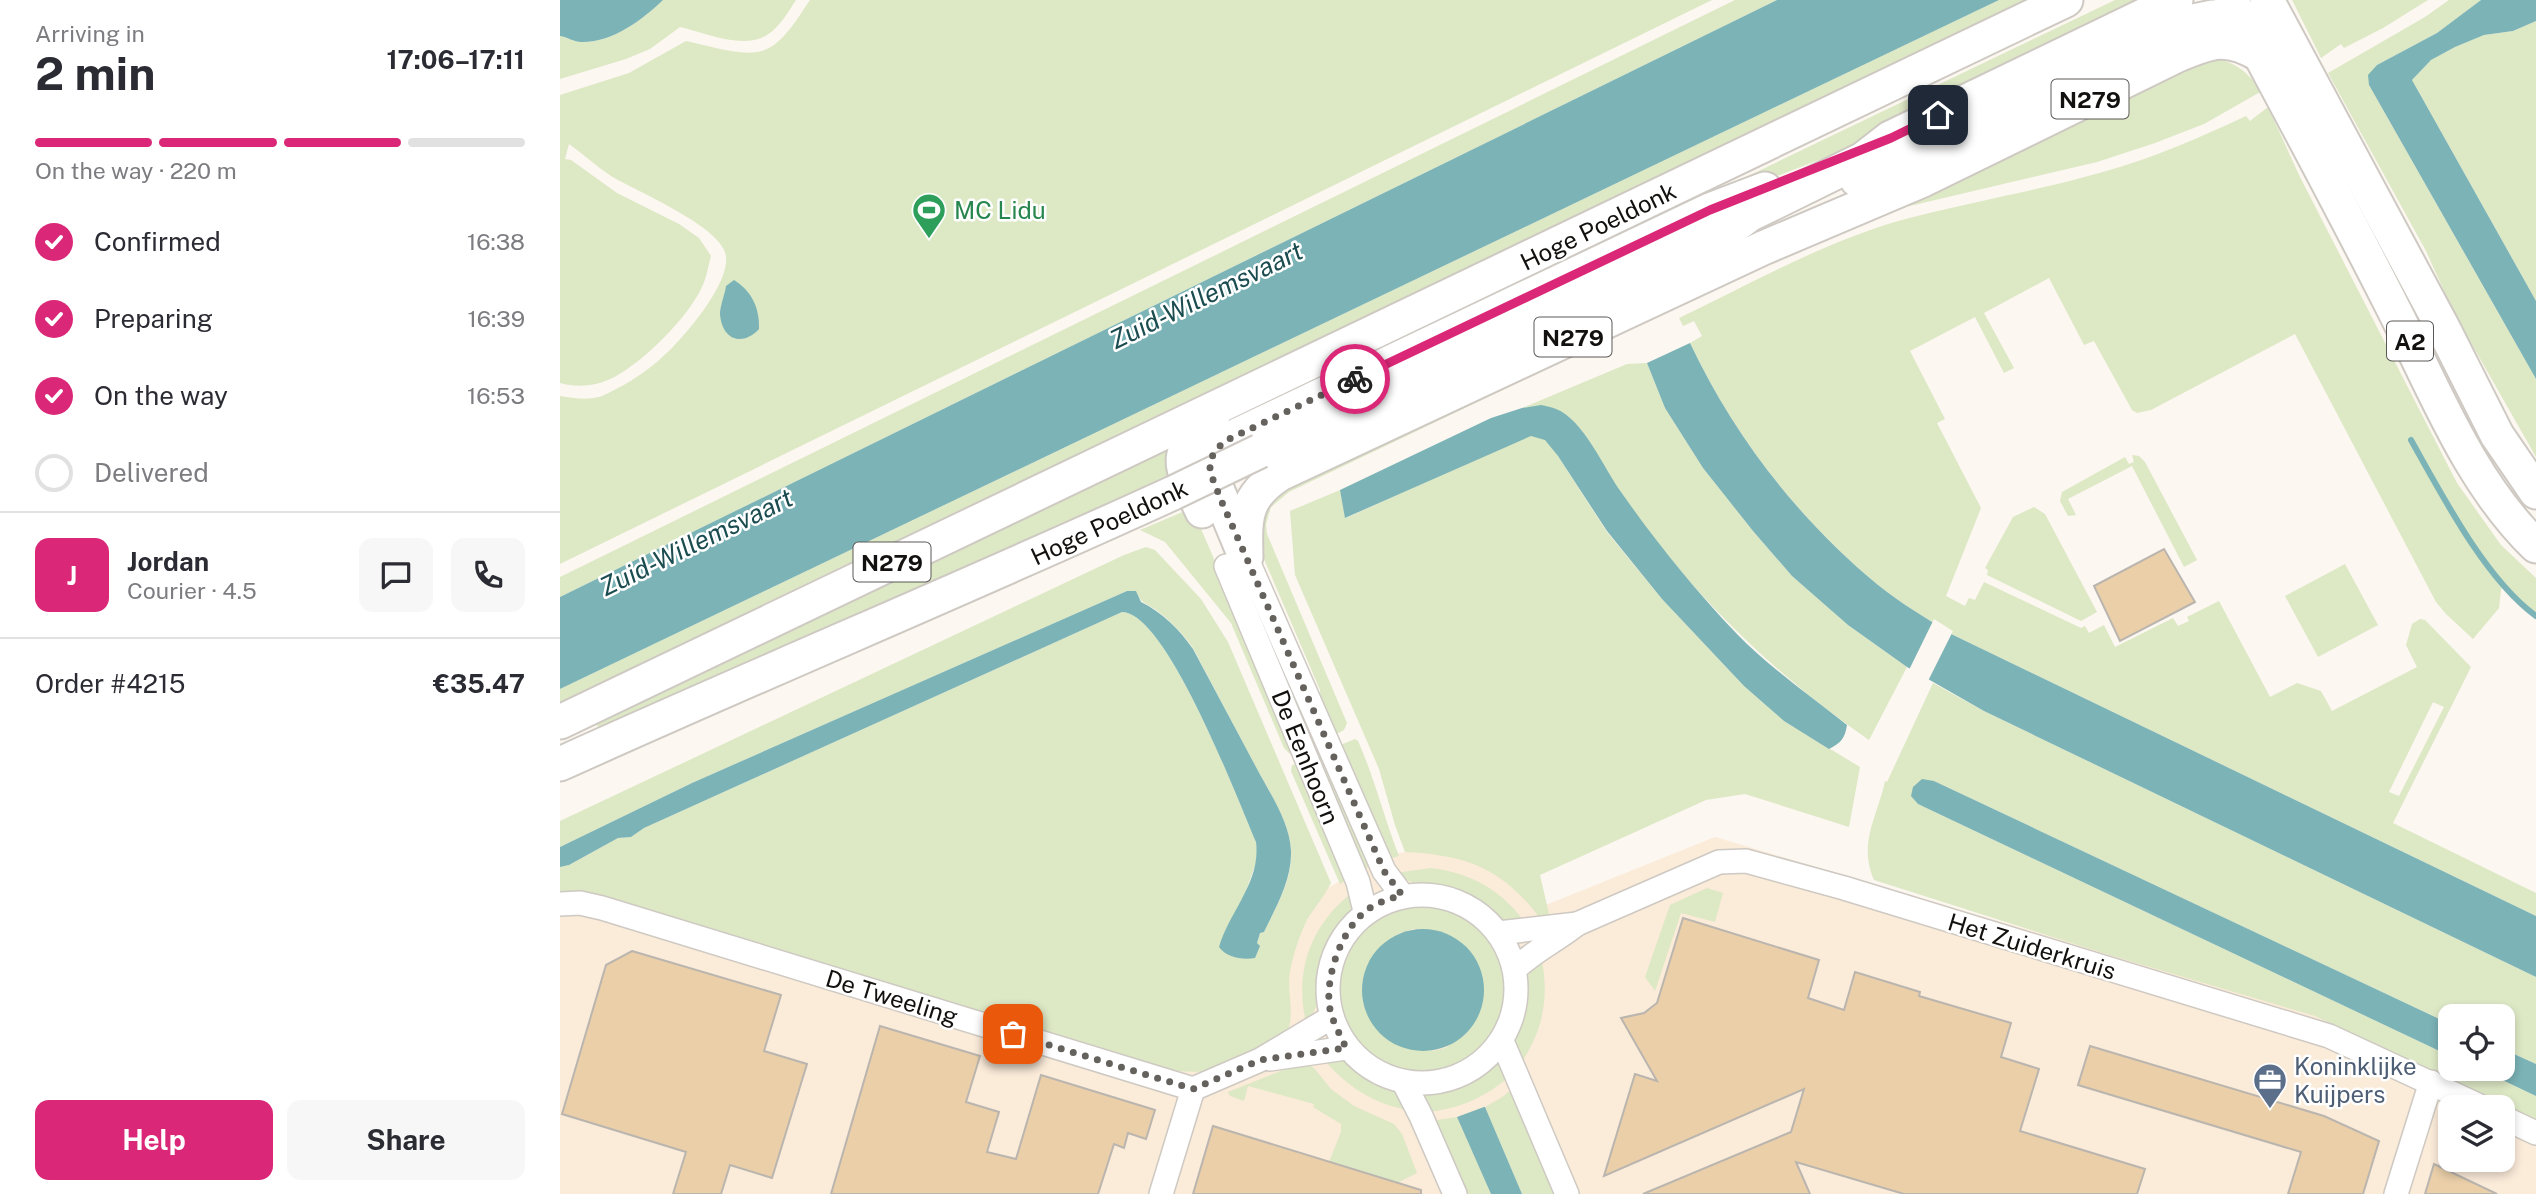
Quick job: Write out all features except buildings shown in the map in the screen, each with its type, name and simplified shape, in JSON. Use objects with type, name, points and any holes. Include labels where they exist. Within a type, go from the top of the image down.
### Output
[{"type":"highway","name":"Hoge Poeldonk","points":[[560,722],[2066,0]]},
{"type":"highway","name":"Hoge Poeldonk","points":[[560,764],[971,585],[1726,233],[1749,215],[1863,159],[1891,138],[2176,0]]},
{"type":"highway","name":"A2","points":[[2267,0],[2442,326],[2497,435],[2536,492]]},
{"type":"highway","name":"N279","points":[[1726,233],[1867,177],[2185,23],[2238,12]]},
{"type":"highway","name":"A2","points":[[2238,12],[2463,446],[2501,507],[2536,546]]},
{"type":"highway","name":"N279","points":[[1236,562],[1251,503],[1263,486],[1280,474],[1763,248],[1923,180],[2178,55],[2222,41],[2235,43],[2260,55]]},
{"type":"highway","name":"N279","points":[[1236,562],[1210,472],[1210,461],[1225,441],[1710,210],[1891,138]]},
{"type":"highway","name":"N279","points":[[1224,404],[1191,439],[1182,458],[1187,479],[1236,562]]},
{"type":"street","name":"De Eenhoorn","points":[[1236,562],[1384,871],[1402,895]]},
{"type":"street","name":"De Eenhoorn","points":[[1236,562],[1358,882],[1365,911]]},
{"type":"street","name":"Het Zuiderkruis","points":[[1515,969],[1531,954],[1577,924],[1718,862],[1746,861],[1844,888],[2329,1036],[2458,1095]]},
{"type":"street","points":[[1427,894],[1466,904],[1498,933],[1508,948],[1517,975],[1515,1008],[1502,1041],[1486,1058],[1451,1079],[1435,1083],[1404,1083],[1379,1075],[1363,1064],[1346,1048],[1332,1017],[1329,1003],[1331,971],[1342,941],[1365,911],[1402,895],[1427,894]]},
{"type":"street","name":"De Tweeling","points":[[560,904],[580,903],[602,908],[1193,1089]]},
{"type":"street","name":"Het Zuiderkruis","points":[[1498,933],[1577,924]]},
{"type":"street","points":[[1161,1194],[1193,1089],[1260,1060],[1332,1017]]},
{"type":"street","points":[[1502,1041],[1567,1194]]},
{"type":"street","points":[[1260,1060],[1346,1048]]},
{"type":"street","points":[[2396,1194],[2431,1082]]},
{"type":"street","points":[[1404,1083],[1455,1194]]},
{"type":"street","points":[[2515,1123],[2536,1133]]},
{"type":"shaded area","points":[[1715,837],[2316,1015],[2438,1073],[2438,1081],[2456,1081],[2485,1095],[2438,1095],[2438,1172],[2515,1172],[2515,1109],[2536,1119],[2536,1194],[560,1194],[560,887],[1246,1030],[1324,890],[1391,854],[1440,848],[1502,870],[1541,907]]},
{"type":"green space","points":[[663,0],[796,0],[776,28],[757,39],[736,41],[680,27],[650,49],[560,79],[560,36],[581,42],[604,39],[626,29]]},
{"type":"green space","points":[[810,0],[1712,0],[560,564],[560,396],[597,398],[631,381],[651,367],[678,342],[703,312],[722,279],[726,264],[725,252],[707,231],[611,176],[569,144],[565,159],[571,160],[617,193],[679,224],[699,238],[711,256],[704,283],[686,313],[648,353],[620,374],[602,382],[584,386],[560,383],[560,95],[629,73],[686,41],[734,52],[762,51],[784,36]]},
{"type":"green space","points":[[1735,0],[1777,0],[560,597],[560,577]]},
{"type":"green space","points":[[1999,0],[2032,0],[818,578],[560,704],[560,689]]},
{"type":"green space","points":[[2115,0],[2153,0],[1852,147],[1715,200],[1237,421]]},
{"type":"green space","points":[[2292,0],[2428,0],[2383,28],[2344,48],[2341,44],[2321,58]]},
{"type":"green space","points":[[2449,0],[2481,0],[2437,33],[2377,65],[2369,85],[2536,379],[2536,457],[2454,313],[2426,251],[2328,73],[2425,17]]},
{"type":"green space","points":[[2536,21],[2536,301],[2412,80],[2431,60],[2455,47],[2484,35],[2513,31]]},
{"type":"green space","points":[[2209,59],[2233,64],[2262,91],[2204,124],[2155,143],[2097,162],[1897,209],[1831,233],[1289,492],[1271,507],[1266,524],[1267,534],[1347,723],[1344,730],[1329,738],[1322,715],[1320,690],[1255,538],[1262,508],[1278,488],[1314,468],[1782,245],[1971,171]]},
{"type":"green space","points":[[2268,107],[2300,177],[2457,483],[2501,545],[2536,578],[2536,616],[2502,582],[2499,608],[2473,639],[2446,614],[2436,602],[2295,334],[2151,410],[2137,413],[2132,410],[2094,341],[2084,345],[2049,278],[1984,313],[2014,368],[2004,373],[1975,317],[1910,351],[1945,419],[1937,423],[1981,508],[1946,596],[1965,606],[1969,598],[1975,600],[1984,582],[2081,628],[2085,626],[2089,633],[2104,625],[2115,647],[2173,618],[2178,626],[2189,621],[2187,617],[2219,601],[2270,697],[2297,683],[2321,691],[2332,711],[2417,667],[2406,645],[2412,624],[2420,619],[2425,620],[2471,667],[2393,823],[2536,893],[2536,916],[1949,633],[1895,598],[1821,532],[1770,474],[1727,411],[1690,343],[1702,336],[1694,321],[1683,326],[1679,318],[1789,264],[1873,229],[2103,172],[2176,147],[2246,116],[2250,121]],"holes":[[[2433,702],[2444,707],[2399,796],[2389,792]]]},
{"type":"green space","points":[[1647,363],[1665,408],[1703,468],[1753,531],[1792,576],[1848,625],[1907,667],[1869,740],[1781,672],[1701,594],[1638,518],[1590,443],[1566,414],[1548,407],[1522,408],[1627,364]]},
{"type":"green space","points":[[1531,435],[1545,439],[1607,532],[1662,599],[1744,686],[1784,721],[1860,767],[1849,827],[1745,794],[1706,800],[1540,875],[1550,918],[1539,917],[1510,886],[1480,867],[1446,856],[1405,852],[1379,769],[1295,575],[1290,511],[1340,490],[1346,518]]},
{"type":"green space","points":[[1163,447],[1178,476],[679,696],[598,727],[595,721]]},
{"type":"green space","points":[[2132,455],[2139,456],[2145,462],[2197,560],[2184,567],[2132,466],[2068,499],[2076,515],[2068,516],[2060,501],[2062,492],[2125,457],[2129,464],[2134,462]]},
{"type":"green space","points":[[2034,507],[2045,514],[2097,612],[2081,621],[1987,575],[1988,570],[1985,568],[2013,517]]},
{"type":"green space","points":[[1192,508],[1297,751],[1290,754],[1284,748],[1231,623],[1165,542],[1140,530]]},
{"type":"green space","points":[[1146,547],[1155,550],[1201,599],[1228,642],[1331,883],[1301,932],[1290,972],[1291,1013],[1285,1036],[1205,1072],[1167,1071],[560,895],[560,867],[569,865],[618,838],[631,837],[644,828],[1122,612],[1140,620],[1159,642],[1179,674],[1218,751],[1256,842],[1258,857],[1243,900],[1257,943],[1278,903],[1289,872],[1291,851],[1287,829],[1273,797],[1193,648],[1172,623],[1142,601],[1136,591],[1127,591],[692,783],[560,847],[560,821]]},
{"type":"green space","points":[[2345,564],[2378,625],[2318,657],[2285,596]]},
{"type":"green space","points":[[1933,683],[1984,711],[2536,977],[2536,1064],[2515,1054],[2515,1004],[2438,1004],[2438,1018],[1934,781],[1918,804],[2438,1050],[2438,1074],[2315,1016],[2106,954],[1874,880],[1868,842],[1885,781],[1887,782]]},
{"type":"green space","points":[[1355,739],[1369,770],[1399,856],[1385,860],[1338,746]]},
{"type":"green space","points":[[1324,752],[1373,865],[1359,871],[1311,757]]},
{"type":"green space","points":[[1300,763],[1351,877],[1340,884],[1291,771],[1292,765]]},
{"type":"green space","points":[[1431,868],[1460,874],[1497,893],[1527,925],[1509,922],[1462,895],[1411,882],[1395,873]]},
{"type":"green space","points":[[1707,888],[1723,893],[1715,922],[1681,913],[1655,991],[1645,977],[1670,905]]},
{"type":"green space","points":[[1354,891],[1352,909],[1324,965],[1316,1008],[1306,1023],[1302,985],[1309,950],[1327,918]]},
{"type":"green space","points":[[1418,904],[1459,913],[1487,933],[1504,960],[1509,992],[1503,1023],[1487,1050],[1460,1069],[1424,1076],[1389,1069],[1362,1052],[1345,1027],[1338,998],[1341,967],[1355,939],[1380,917]],"holes":[[[1413,929],[1442,932],[1467,1033],[1445,1048],[1433,1051],[1398,934]]]},
{"type":"green space","points":[[1541,956],[1545,986],[1542,1014],[1534,1040],[1519,1066],[1515,1041],[1525,1011],[1526,980]]},
{"type":"green space","points":[[1320,1055],[1337,1056],[1348,1061],[1368,1077],[1402,1096],[1412,1111],[1385,1104],[1361,1092],[1339,1076]]},
{"type":"green space","points":[[1503,1057],[1511,1075],[1502,1083],[1461,1105],[1427,1112],[1418,1092],[1443,1090],[1464,1084],[1484,1073]]},
{"type":"green space","points":[[1298,1064],[1314,1068],[1331,1089],[1354,1106],[1394,1124],[1402,1134],[1417,1173],[1397,1183],[1329,1162],[1341,1132],[1341,1124],[1313,1107],[1314,1104],[1248,1086],[1244,1101],[1230,1096],[1228,1092]]},
{"type":"green space","points":[[2453,1081],[2504,1081],[2536,1096],[2536,1120],[2515,1110],[2515,1095],[2483,1095]]},
{"type":"green space","points":[[1516,1086],[1560,1194],[1522,1194],[1485,1107]]},
{"type":"green space","points":[[1457,1117],[1491,1194],[1461,1194],[1430,1121]]},
{"type":"water","points":[[560,0],[663,0],[626,29],[604,39],[581,42],[560,36]]},
{"type":"water","name":"Zuid-Willemsvaart","points":[[1777,0],[1999,0],[560,689],[560,597]]},
{"type":"water","points":[[2481,0],[2536,0],[2536,21],[2513,31],[2484,35],[2455,47],[2431,60],[2412,80],[2536,301],[2536,379],[2369,85],[2368,75],[2377,65],[2437,33]]},
{"type":"water","points":[[734,280],[750,295],[759,322],[759,329],[753,335],[740,339],[729,335],[725,330],[720,314],[726,286]]},
{"type":"water","points":[[1690,343],[1727,411],[1770,474],[1821,532],[1886,592],[1949,633],[2536,916],[2536,977],[1984,711],[1907,667],[1848,625],[1792,576],[1753,531],[1703,468],[1665,408],[1647,363]]},
{"type":"water","points":[[1541,405],[1556,409],[1575,423],[1648,529],[1690,582],[1736,633],[1776,669],[1847,725],[1844,737],[1839,742],[1829,749],[1784,721],[1744,686],[1662,599],[1607,531],[1545,440],[1531,436],[1345,518],[1340,490],[1491,418]]},
{"type":"water","points":[[1127,591],[1136,591],[1141,602],[1170,622],[1193,649],[1273,797],[1287,829],[1291,851],[1289,872],[1264,932],[1260,933],[1257,943],[1260,946],[1255,958],[1245,959],[1226,954],[1219,947],[1254,870],[1256,842],[1218,751],[1179,674],[1159,642],[1140,620],[1122,612],[644,828],[631,837],[618,838],[569,865],[560,867],[560,847],[692,783]]},
{"type":"water","points":[[1922,779],[1934,781],[2438,1018],[2438,1050],[1918,804],[1911,796],[1913,787]]},
{"type":"water","points":[[1423,929],[1446,933],[1466,947],[1480,967],[1484,990],[1480,1013],[1466,1033],[1446,1047],[1423,1051],[1400,1047],[1380,1033],[1366,1013],[1362,990],[1366,967],[1380,947],[1400,933]]},
{"type":"water","points":[[2515,1054],[2536,1064],[2536,1096],[2504,1081],[2515,1081]]},
{"type":"water","points":[[1485,1107],[1522,1194],[1491,1194],[1457,1117]]},
{"type":"pier","points":[[1934,619],[1953,631],[1927,683],[1908,672]]},
{"type":"waterway","points":[[2411,440],[2482,559],[2499,581],[2536,616]]},
{"type":"way so far","points":[[1013,1034],[1193,1089],[1260,1060],[1346,1048],[1332,1017],[1329,1003],[1331,971],[1342,941],[1365,911],[1402,895],[1384,871],[1313,713],[1221,500],[1210,472],[1210,461],[1225,441],[1355,379]]},
{"type":"place","name":"MC Lidu","points":[[929,240]]},
{"type":"place","name":"Koninklijke Kuijpers","points":[[2270,1110]]},
{"type":"route","points":[[1355,379],[1710,210],[1891,138],[1938,115]]}]
